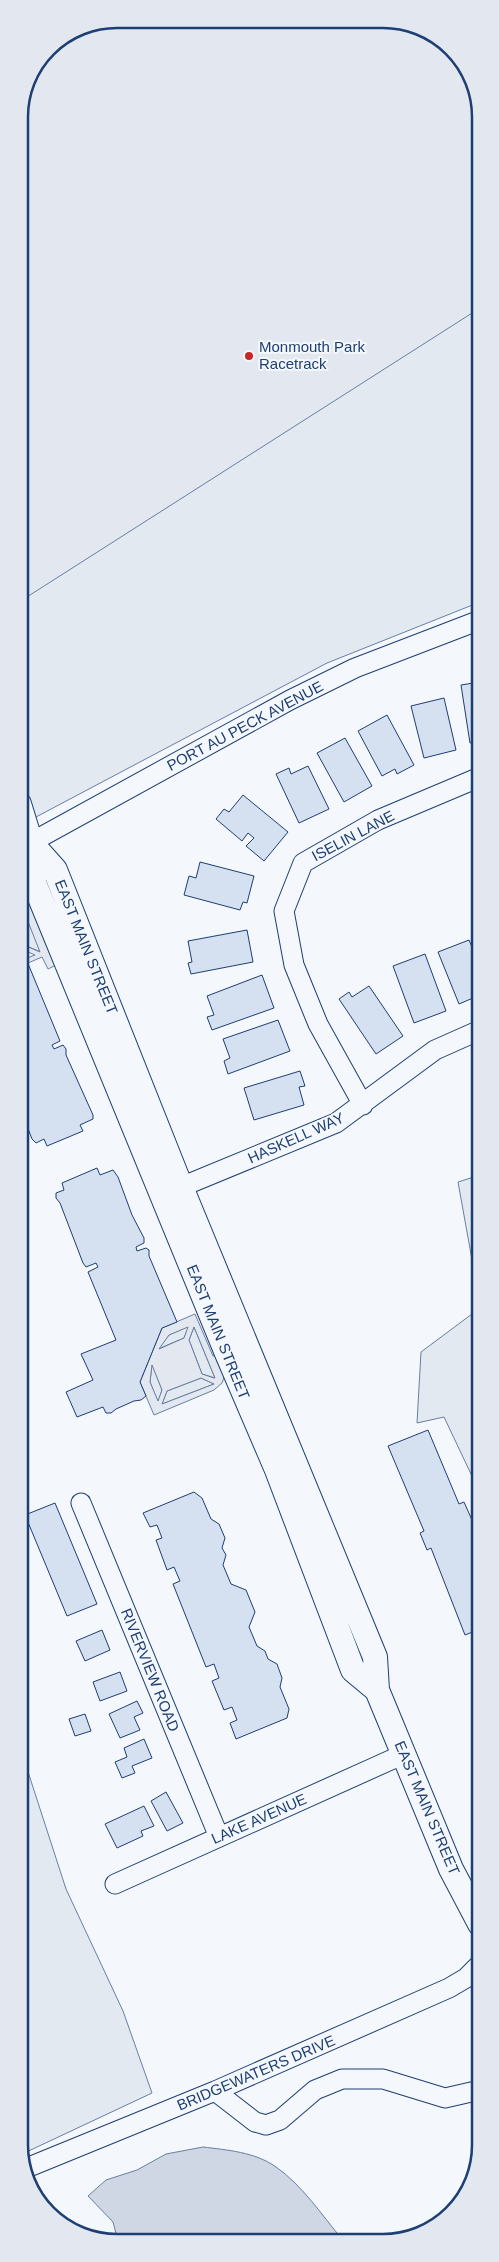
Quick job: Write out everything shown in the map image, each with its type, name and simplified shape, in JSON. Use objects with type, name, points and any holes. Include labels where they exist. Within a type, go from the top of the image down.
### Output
[{"type":"main road","name":"EAST MAIN STREET","points":[[28,847],[55,870],[181,1187],[375,1657],[377,1690],[451,1868],[471,1907]]},
{"type":"main road","name":"EAST MAIN STREET","points":[[28,861],[34,883],[226,1351],[278,1470],[353,1670],[377,1690]]},
{"type":"street","name":"PORT AU PECK AVENUE","points":[[28,840],[290,700],[363,665],[472,623]]},
{"type":"street","name":"ISELIN LANE","points":[[363,1105],[318,1024],[297,974],[284,911],[303,863],[378,820],[472,781]]},
{"type":"street","name":"HASKELL WAY","points":[[181,1187],[336,1123],[436,1050],[472,1034]]},
{"type":"street","name":"RIVERVIEW ROAD","points":[[82,1503],[219,1837]]},
{"type":"street","name":"LAKE AVENUE","points":[[115,1884],[404,1754]]},
{"type":"street","name":"BRIDGEWATERS DRIVE","points":[[30,2166],[215,2091],[450,1988],[471,1973]]},
{"type":"street","points":[[215,2091],[256,2122],[266,2125],[280,2120],[315,2090],[342,2078],[383,2079],[438,2098],[460,2096],[471,2093]]},
{"type":"shaded area","name":"Monmouth Park Racetrack","points":[[110,28],[400,29],[432,42],[453,62],[465,82],[472,116],[472,605],[327,663],[28,821],[28,110],[32,88],[46,62],[67,42],[82,34]]},
{"type":"shaded area","points":[[110,28],[389,28],[411,32],[432,42],[453,62],[460,72],[465,82],[471,105],[472,313],[28,596],[28,110],[32,88],[39,72],[46,62],[67,42],[82,34]]},
{"type":"shaded area","points":[[28,895],[56,965],[48,969],[42,957],[28,963],[28,958],[35,955],[28,952],[28,947],[40,952],[28,922]]},
{"type":"shaded area","points":[[28,921],[41,952],[28,947]]},
{"type":"shaded area","points":[[471,1178],[471,1257],[458,1182]]},
{"type":"shaded area","points":[[195,1314],[213,1356],[215,1355],[225,1375],[222,1383],[214,1390],[154,1415],[140,1382],[162,1328]],"holes":[[[188,1327],[184,1338],[159,1349],[169,1335]],[[194,1327],[215,1378],[202,1374],[189,1340]],[[152,1365],[162,1390],[158,1401],[150,1382]],[[201,1378],[214,1384],[162,1404],[167,1391]]]},
{"type":"shaded area","points":[[471,1314],[471,1475],[444,1417],[417,1423],[421,1352]]},
{"type":"shaded area","points":[[189,1326],[184,1338],[158,1349],[169,1335]]},
{"type":"shaded area","points":[[194,1327],[215,1378],[202,1374],[189,1340]]},
{"type":"shaded area","points":[[152,1364],[162,1390],[158,1402],[150,1382]]},
{"type":"shaded area","points":[[201,1378],[214,1384],[162,1404],[167,1391]]},
{"type":"shaded area","points":[[28,1772],[66,1889],[123,2011],[152,2093],[28,2151]]},
{"type":"shaded area","points":[[203,2147],[250,2155],[268,2162],[285,2174],[303,2191],[338,2234],[116,2234],[113,2222],[88,2196],[106,2180],[137,2170],[166,2154]]},
{"type":"building","points":[[472,683],[472,743],[470,743],[461,685]]},
{"type":"building","points":[[444,698],[456,750],[424,758],[411,706]]},
{"type":"building","points":[[387,715],[414,765],[397,774],[395,769],[382,776],[358,731]]},
{"type":"building","points":[[345,738],[372,786],[344,802],[317,753]]},
{"type":"building","points":[[308,766],[329,809],[299,823],[276,774],[289,768],[291,774]]},
{"type":"building","points":[[243,795],[288,832],[264,861],[246,846],[254,838],[248,833],[242,841],[216,819],[224,809],[229,812]]},
{"type":"building","points":[[200,862],[254,876],[247,903],[243,902],[240,910],[184,895],[189,876],[196,878]]},
{"type":"building","points":[[247,930],[253,962],[191,974],[188,963],[192,962],[188,941]]},
{"type":"building","points":[[469,940],[472,946],[472,999],[459,1004],[438,952]]},
{"type":"building","points":[[425,954],[446,1011],[414,1023],[393,966]]},
{"type":"building","points":[[28,967],[60,1041],[52,1045],[54,1049],[63,1045],[66,1049],[66,1055],[93,1115],[93,1119],[80,1125],[83,1131],[47,1146],[44,1139],[36,1143],[32,1139],[28,1129]]},
{"type":"building","points":[[262,975],[274,1008],[212,1030],[207,1017],[214,1015],[207,996]]},
{"type":"building","points":[[369,986],[403,1036],[376,1054],[339,999],[349,992],[352,997]]},
{"type":"building","points":[[278,1020],[290,1051],[228,1074],[224,1061],[230,1058],[223,1039]]},
{"type":"building","points":[[300,1071],[305,1086],[299,1087],[304,1105],[254,1120],[244,1088]]},
{"type":"building","points":[[97,1168],[100,1175],[113,1170],[118,1177],[132,1215],[144,1238],[144,1243],[136,1247],[137,1251],[146,1248],[149,1250],[149,1256],[177,1322],[162,1328],[140,1382],[146,1396],[111,1413],[106,1413],[103,1407],[77,1417],[66,1392],[93,1380],[81,1354],[116,1340],[88,1272],[98,1267],[96,1263],[86,1267],[83,1263],[60,1203],[56,1198],[56,1193],[64,1190],[62,1183]]},
{"type":"building","points":[[428,1430],[459,1504],[464,1502],[471,1518],[471,1632],[465,1635],[431,1548],[427,1550],[420,1533],[424,1531],[388,1446]]},
{"type":"building","points":[[194,1492],[202,1498],[211,1519],[219,1524],[225,1538],[222,1548],[226,1555],[223,1565],[231,1584],[246,1590],[255,1612],[249,1627],[257,1646],[265,1651],[268,1659],[277,1664],[282,1678],[280,1687],[289,1709],[287,1718],[236,1739],[230,1723],[237,1720],[232,1707],[224,1710],[212,1681],[219,1678],[214,1664],[206,1667],[173,1584],[180,1581],[174,1567],[167,1570],[156,1540],[162,1538],[157,1525],[150,1527],[143,1513]]},
{"type":"building","points":[[55,1503],[97,1604],[67,1616],[28,1522],[28,1514]]},
{"type":"building","points":[[102,1630],[110,1650],[85,1661],[76,1641]]},
{"type":"building","points":[[120,1672],[127,1691],[100,1701],[93,1682]]},
{"type":"building","points":[[137,1701],[143,1713],[134,1717],[140,1730],[120,1738],[109,1714]]},
{"type":"building","points":[[85,1714],[91,1731],[75,1736],[69,1719]]},
{"type":"building","points":[[144,1739],[152,1758],[132,1766],[135,1773],[122,1778],[115,1762],[127,1757],[124,1748]]},
{"type":"building","points":[[166,1792],[183,1823],[167,1831],[151,1801]]},
{"type":"building","points":[[144,1806],[154,1826],[141,1831],[143,1836],[117,1848],[105,1824]]},
{"type":"place","name":"Monmouth Park Racetrack","points":[[249,356]]}]
